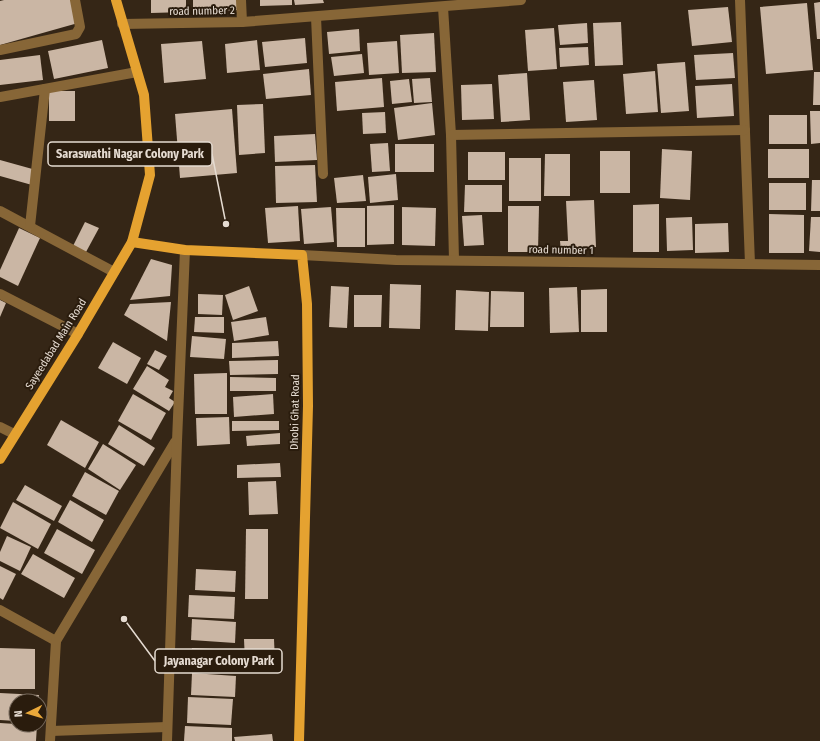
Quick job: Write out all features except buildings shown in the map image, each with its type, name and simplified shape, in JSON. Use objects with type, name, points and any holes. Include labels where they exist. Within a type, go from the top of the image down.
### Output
[{"type":"main road","name":"Sayeedabad Main Road","points":[[0,459],[14,434],[78,334],[132,242],[150,175],[144,95],[116,0]]},
{"type":"main road","points":[[132,242],[185,250],[302,255]]},
{"type":"main road","name":"Dhobi Ghat Road","points":[[299,741],[308,406],[307,304],[302,255]]},
{"type":"street","points":[[0,50],[76,34],[80,27],[75,0]]},
{"type":"street","points":[[241,0],[242,22]]},
{"type":"street","name":"road number 2","points":[[122,24],[242,22],[519,0]]},
{"type":"street","points":[[740,0],[750,264]]},
{"type":"street","points":[[442,6],[451,135],[454,260]]},
{"type":"street","points":[[316,17],[323,174]]},
{"type":"street","points":[[0,97],[137,72]]},
{"type":"street","points":[[30,226],[45,89]]},
{"type":"street","points":[[451,135],[745,130]]},
{"type":"street","points":[[0,211],[114,272]]},
{"type":"street","points":[[167,741],[176,440],[185,250]]},
{"type":"street","name":"road number 1","points":[[302,255],[396,260],[820,265]]},
{"type":"street","points":[[0,294],[78,334]]},
{"type":"street","points":[[0,427],[14,434]]},
{"type":"street","points":[[167,727],[50,736],[56,640],[176,440]]},
{"type":"street","points":[[0,610],[56,640]]},
{"type":"place","name":"Saraswathi Nagar Colony Park","points":[[226,224]]},
{"type":"place","name":"Jayanagar Colony Park","points":[[124,619]]}]
